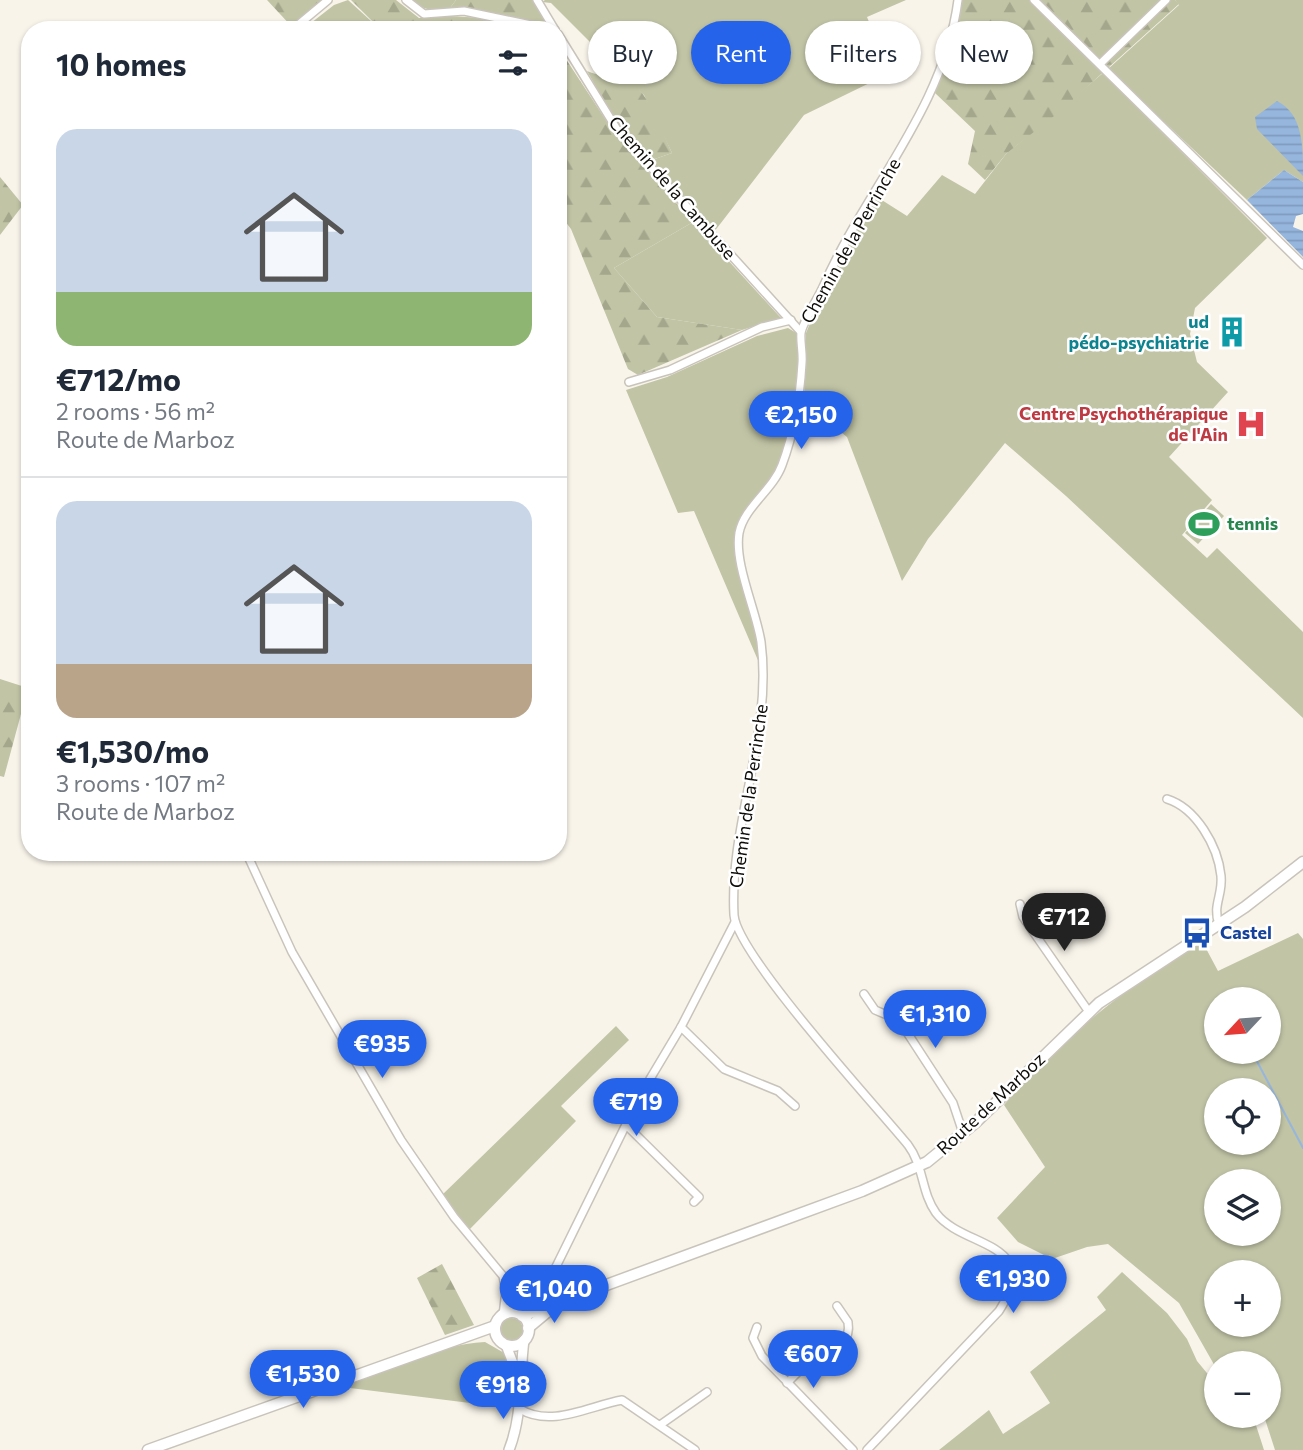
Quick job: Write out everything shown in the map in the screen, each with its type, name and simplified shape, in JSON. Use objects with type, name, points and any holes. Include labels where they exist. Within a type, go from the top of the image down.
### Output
[{"type":"main road","name":"Route de Marboz","points":[[519,1315],[862,1191],[920,1166],[963,1133],[1089,1012],[1124,985],[1219,924],[1303,862]]},
{"type":"main road","name":"Route de Marboz","points":[[528,1328],[560,1302]]},
{"type":"main road","points":[[503,1315],[519,1315],[528,1328],[524,1340],[516,1345],[506,1345],[496,1331],[503,1315]]},
{"type":"main road","points":[[148,1450],[446,1341],[496,1331]]},
{"type":"street","points":[[303,21],[328,0]]},
{"type":"street","points":[[406,0],[424,14],[464,11],[512,21]]},
{"type":"street","points":[[537,0],[550,21]]},
{"type":"street","name":"Chemin de la Perrinche","points":[[735,922],[741,836],[764,693],[761,642],[741,561],[739,532],[750,512],[775,481],[786,454],[799,394],[803,359],[800,331],[830,271],[894,163],[931,92],[953,31],[958,0]]},
{"type":"street","points":[[1034,0],[1303,265]]},
{"type":"street","points":[[1100,64],[1166,0]]},
{"type":"street","name":"Chemin de la Cambuse","points":[[567,49],[618,131],[800,331]]},
{"type":"street","points":[[629,382],[670,370],[762,327],[790,320]]},
{"type":"street","points":[[1167,799],[1180,803],[1190,812],[1212,846],[1221,877],[1215,905],[1219,924]]},
{"type":"street","points":[[250,861],[292,952],[394,1128],[454,1217],[499,1271],[506,1291],[503,1315]]},
{"type":"street","points":[[1020,904],[1023,917],[1089,1012]]},
{"type":"street","points":[[506,1291],[529,1296],[547,1285],[641,1094],[681,1027],[735,922]]},
{"type":"street","points":[[735,922],[806,1026],[909,1147],[920,1166],[926,1193],[939,1217],[1000,1251],[1009,1265],[1010,1284],[999,1311],[867,1450]]},
{"type":"street","points":[[864,994],[875,1010],[899,1020],[953,1103],[963,1133]]},
{"type":"street","points":[[681,1027],[724,1069],[778,1091],[795,1106]]},
{"type":"street","points":[[627,1126],[699,1197],[694,1202]]},
{"type":"street","points":[[506,1302],[519,1315]]},
{"type":"street","points":[[787,1383],[806,1365],[838,1347],[846,1338],[848,1322],[836,1306]]},
{"type":"street","points":[[757,1327],[753,1338],[758,1350],[853,1450]]},
{"type":"street","points":[[509,1450],[520,1404],[524,1340]]},
{"type":"street","points":[[506,1345],[517,1365],[520,1404]]},
{"type":"street","points":[[660,1425],[707,1392]]},
{"type":"street","points":[[520,1404],[540,1417],[591,1410],[622,1401],[695,1450]]},
{"type":"green space","points":[[267,0],[325,0],[301,21],[286,21]]},
{"type":"green space","points":[[348,0],[371,21],[314,21],[334,5]]},
{"type":"green space","points":[[351,0],[396,0],[419,18],[448,16],[495,21],[372,21]]},
{"type":"green space","points":[[410,0],[456,0],[450,8],[434,10]]},
{"type":"green space","points":[[456,0],[533,0],[545,21],[523,21],[474,9],[450,8]]},
{"type":"green space","points":[[906,0],[867,17],[869,21],[805,21],[805,84],[867,84],[804,115],[714,232],[649,161],[672,153],[644,95],[632,84],[677,84],[677,21],[588,21],[588,40],[551,3],[542,2]]},
{"type":"green space","points":[[960,0],[1175,0],[1179,4],[1058,113],[1006,154],[985,180],[968,164],[975,131],[935,93],[938,84],[1033,84],[1033,21],[957,21]]},
{"type":"green space","points":[[1175,0],[1303,0],[1303,182],[1284,170],[1247,200],[1108,69],[1179,5]]},
{"type":"green space","points":[[567,61],[615,134],[693,222],[614,268],[657,317],[742,330],[638,375],[628,369],[567,224]]},
{"type":"green space","points":[[1103,73],[1267,238],[1195,308],[1190,334],[1197,362],[1228,392],[1169,457],[1212,500],[1182,535],[1207,558],[1217,548],[1303,632],[1303,718],[1066,496],[1005,443],[928,539],[902,581],[847,437],[804,402],[806,333],[829,278],[877,197],[907,216],[942,175],[975,194],[1006,154]]},
{"type":"green space","points":[[594,84],[636,86],[654,114],[672,153],[649,161],[618,126]]},
{"type":"green space","points":[[0,177],[21,203],[21,208],[0,235]]},
{"type":"green space","points":[[693,222],[781,318],[742,330],[657,317],[614,268]]},
{"type":"green space","points":[[788,328],[798,334],[799,351],[791,425],[774,476],[744,513],[736,529],[735,539],[752,612],[760,665],[694,511],[678,513],[626,390],[667,377],[757,336]]},
{"type":"green space","name":"tennis","points":[[1211,504],[1224,516],[1198,544],[1185,533]]},
{"type":"green space","points":[[0,679],[21,686],[21,714],[4,777],[0,776]]},
{"type":"green space","points":[[1298,933],[1303,939],[1303,1450],[1275,1450],[1268,1428],[1281,1428],[1281,1351],[1206,1351],[1179,1303],[1108,1244],[1087,1247],[1052,1259],[1018,1242],[997,1218],[1045,1167],[1004,1105],[1050,1056],[1096,1015],[1146,977],[1202,941],[1218,971]]},
{"type":"green space","points":[[616,1026],[629,1040],[561,1106],[576,1121],[468,1231],[441,1196]]},
{"type":"green space","points":[[442,1264],[474,1325],[445,1335],[417,1278]]},
{"type":"green space","points":[[1122,1272],[1167,1313],[1187,1339],[1204,1369],[1204,1428],[1257,1428],[1264,1450],[939,1450],[989,1410],[1003,1434],[1050,1403],[1030,1372],[1106,1310],[1097,1297]]},
{"type":"green space","points":[[511,1318],[522,1325],[523,1330],[516,1341],[511,1342],[500,1335],[499,1330],[506,1319]]},
{"type":"green space","points":[[485,1342],[506,1354],[516,1387],[511,1408],[342,1387],[430,1353]]},
{"type":"water","points":[[1277,101],[1286,107],[1297,123],[1302,143],[1303,176],[1257,129],[1255,117]]},
{"type":"water","points":[[1284,170],[1303,182],[1303,214],[1296,216],[1293,227],[1303,231],[1303,257],[1247,200]]},
{"type":"waterway","points":[[1258,1064],[1303,1148]]},
{"type":"place","name":"ud pédo-psychiatrie","points":[[1232,332]]},
{"type":"place","name":"Centre Psychothérapique de l'Ain","points":[[1251,424]]},
{"type":"place","name":"tennis","points":[[1204,524]]},
{"type":"place","name":"Castel","points":[[1197,933]]}]
